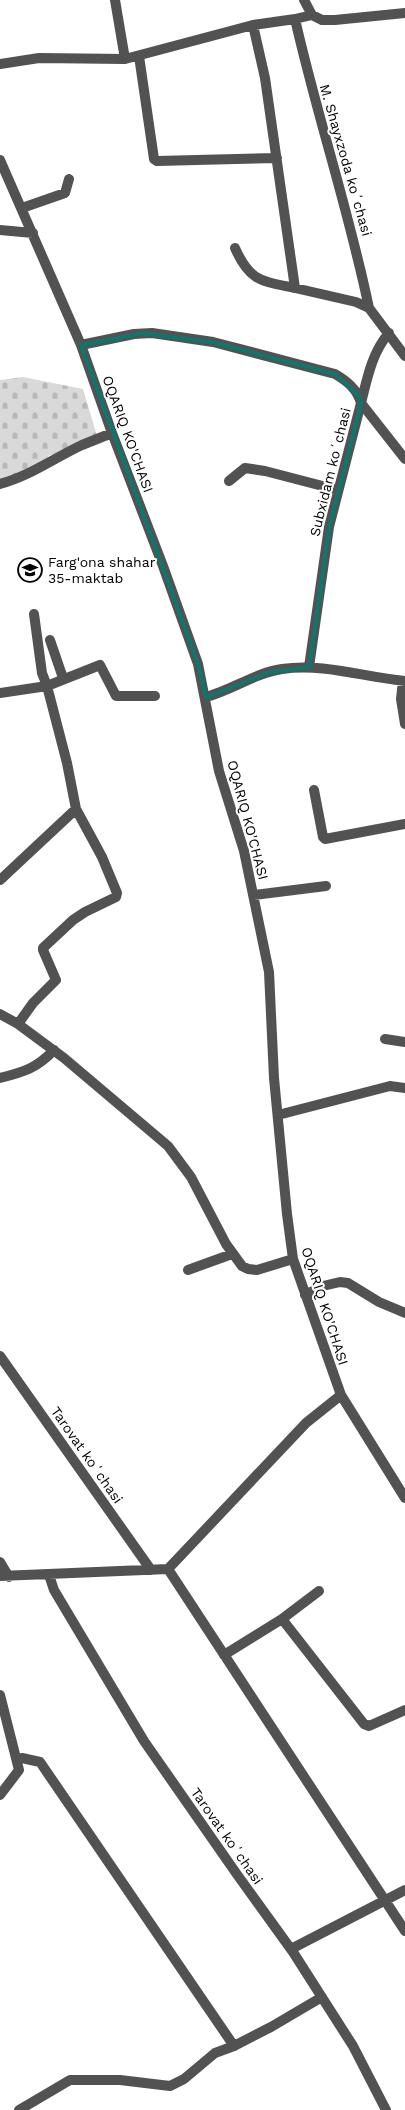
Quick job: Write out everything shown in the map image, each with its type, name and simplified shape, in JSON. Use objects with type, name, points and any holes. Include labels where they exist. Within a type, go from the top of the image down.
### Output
[{"type":"street","points":[[115,0],[125,59]]},
{"type":"street","points":[[304,0],[312,15],[322,20],[405,12]]},
{"type":"street","points":[[0,64],[38,58],[125,59],[252,25],[312,15]]},
{"type":"street","name":"M. Shayxzoda koʻchasi","points":[[295,19],[311,89],[357,250],[370,308]]},
{"type":"street","points":[[252,25],[265,78],[296,288]]},
{"type":"street","points":[[139,56],[154,159],[157,161],[277,158]]},
{"type":"street","name":"OQARIQ KO'CHASI","points":[[0,160],[81,345],[112,434],[198,664],[219,771],[244,851],[270,972],[274,1078],[286,1214],[293,1259],[341,1395],[405,1498]]},
{"type":"street","points":[[22,208],[65,193],[69,179]]},
{"type":"street","points":[[0,230],[33,233]]},
{"type":"street","points":[[235,248],[248,272],[262,281],[356,302],[370,308],[375,318],[389,333],[405,356]]},
{"type":"street","name":"Subxidam koʻchasi","points":[[81,345],[143,333],[213,342],[335,374],[345,380],[358,394],[361,403],[338,490],[323,558],[309,667]]},
{"type":"street","points":[[389,333],[382,341],[369,370],[361,403],[405,459]]},
{"type":"street","points":[[0,484],[22,476],[82,446],[112,434]]},
{"type":"street","points":[[229,481],[245,468],[265,471],[338,490]]},
{"type":"street","points":[[18,1024],[33,1002],[56,980],[42,950],[43,948],[73,920],[116,897],[117,893],[102,857],[76,809],[67,762],[42,673],[34,614]]},
{"type":"street","points":[[50,640],[62,678]]},
{"type":"street","points":[[0,693],[47,686],[62,678],[100,665],[116,696],[155,696]]},
{"type":"street","points":[[206,697],[219,694],[269,672],[309,667],[337,670],[404,681],[401,699],[405,724]]},
{"type":"street","points":[[314,790],[322,837],[325,840],[405,824]]},
{"type":"street","points":[[0,880],[76,809]]},
{"type":"street","points":[[254,895],[326,886]]},
{"type":"street","points":[[0,1014],[18,1024],[54,1050],[175,1154],[191,1178],[232,1254],[242,1266],[257,1270],[293,1259]]},
{"type":"street","points":[[386,1040],[405,1042]]},
{"type":"street","points":[[0,1078],[25,1072],[42,1062],[54,1050]]},
{"type":"street","points":[[278,1115],[390,1086],[405,1088]]},
{"type":"street","points":[[188,1270],[232,1254]]},
{"type":"street","points":[[305,1295],[323,1286],[340,1282],[348,1283],[379,1302],[405,1313]]},
{"type":"street","name":"Tarovat koʻchasi","points":[[0,1356],[151,1570]]},
{"type":"street","points":[[0,1562],[5,1576],[168,1569],[306,1423],[341,1395]]},
{"type":"street","points":[[168,1569],[405,1931]]},
{"type":"street","name":"Tarovat koʻchasi","points":[[49,1575],[54,1590],[144,1741],[291,1948],[353,2046],[386,2110]]},
{"type":"street","points":[[224,1655],[282,1619],[319,1591]]},
{"type":"street","points":[[282,1619],[364,1724],[369,1726],[405,1710]]},
{"type":"street","points":[[0,1695],[19,1770],[0,1795]]},
{"type":"street","points":[[22,1758],[40,1762],[234,2046]]},
{"type":"street","points":[[291,1948],[405,1890]]},
{"type":"street","points":[[19,2110],[70,2080],[120,2080],[170,2086],[184,2079],[215,2053],[234,2046],[322,1997]]},
{"type":"highlighted area","points":[[143,333],[213,342],[335,374],[358,395],[361,403],[329,527],[309,667],[269,672],[206,697],[198,664],[81,345]]},
{"type":"green space","points":[[23,377],[83,389],[97,436],[48,456],[48,460],[0,482],[0,380]]},
{"type":"place","name":"Farg'ona shahar 35-maktab","points":[[30,570]]}]
